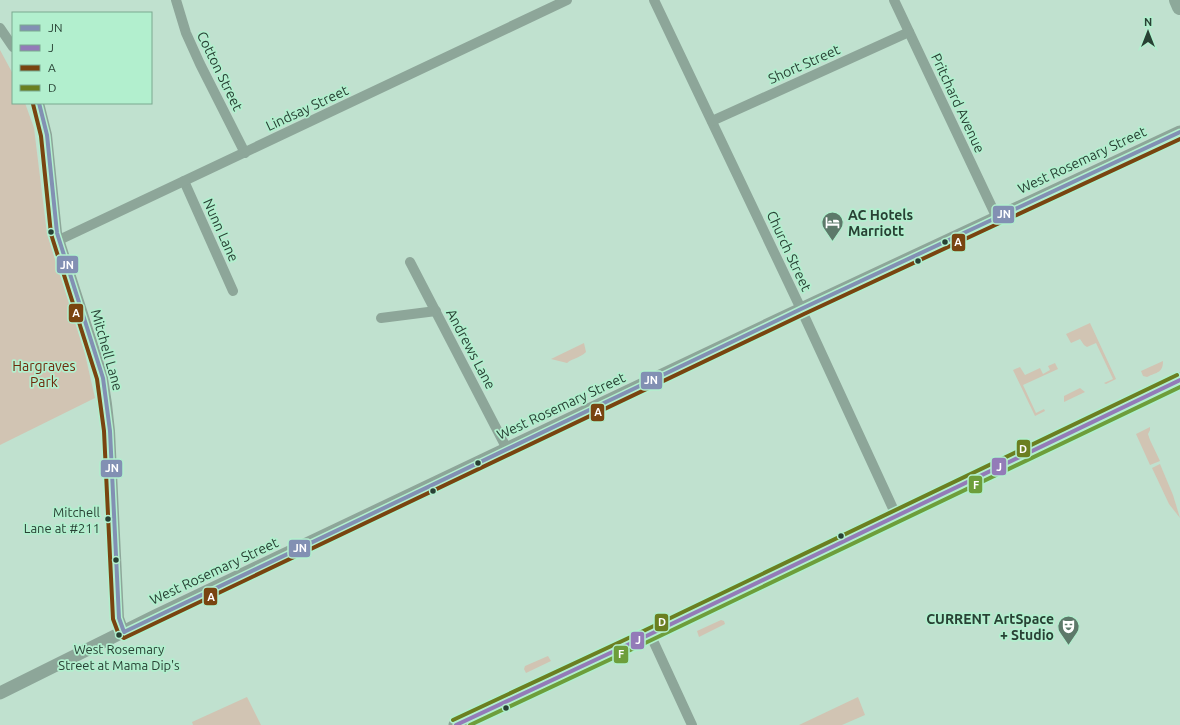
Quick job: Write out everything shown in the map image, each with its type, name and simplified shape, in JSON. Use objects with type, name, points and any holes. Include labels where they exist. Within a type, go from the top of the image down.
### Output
[{"type":"main road","points":[[1177,0],[1180,7]]},
{"type":"main road","points":[[458,724],[650,634],[1180,380]]},
{"type":"street","name":"Cotton Street","points":[[176,0],[186,33],[245,153]]},
{"type":"street","name":"Lindsay Street","points":[[59,240],[567,0]]},
{"type":"street","name":"Church Street","points":[[654,0],[801,309],[896,515]]},
{"type":"street","name":"Pritchard Avenue","points":[[894,0],[997,218]]},
{"type":"street","points":[[0,28],[12,46]]},
{"type":"street","name":"Short Street","points":[[712,121],[909,32]]},
{"type":"street","name":"Mitchell Lane","points":[[39,104],[47,135],[57,233],[103,378],[110,431],[119,618],[124,632]]},
{"type":"street","name":"West Rosemary Street","points":[[0,692],[801,309],[1180,132]]},
{"type":"street","name":"Nunn Lane","points":[[184,181],[232,291]]},
{"type":"street","name":"Andrews Lane","points":[[410,262],[507,449]]},
{"type":"street","points":[[381,318],[436,311]]},
{"type":"street","points":[[650,634],[692,725]]},
{"type":"green space","name":"Hargraves Park","points":[[0,50],[12,72],[12,104],[25,104],[34,128],[47,234],[85,354],[95,398],[0,445]]},
{"type":"green space","points":[[1090,323],[1116,379],[1106,384],[1104,383],[1113,379],[1096,343],[1087,347],[1080,339],[1071,343],[1066,334]]},
{"type":"green space","points":[[584,343],[586,352],[567,363],[551,359]]},
{"type":"green space","points":[[1163,361],[1162,368],[1159,372],[1147,377],[1143,376],[1141,371]]},
{"type":"green space","points":[[1055,363],[1058,369],[1023,385],[1036,413],[1044,409],[1045,411],[1035,416],[1013,370],[1020,367],[1025,375],[1040,368],[1043,374],[1050,370],[1048,366]]},
{"type":"green space","points":[[1080,388],[1085,392],[1064,402],[1064,396]]},
{"type":"green space","points":[[1150,427],[1148,434],[1160,461],[1150,465],[1136,434]]},
{"type":"green space","points":[[1160,464],[1173,495],[1180,518],[1169,504],[1152,468]]},
{"type":"green space","points":[[721,620],[724,621],[725,624],[699,637],[697,631]]},
{"type":"green space","points":[[548,656],[551,661],[526,673],[524,669],[525,666]]},
{"type":"green space","points":[[247,697],[261,725],[193,725],[192,722]]},
{"type":"green space","points":[[858,697],[865,715],[842,725],[799,725]]},
{"type":"transit line","name":"A","points":[[33,104],[41,136],[51,234],[97,379],[104,431],[113,619],[119,635],[124,638],[804,314],[1180,139]]},
{"type":"transit line","name":"JN","points":[[39,104],[47,135],[57,233],[103,378],[110,431],[119,618],[124,632]]},
{"type":"transit line","name":"JN","points":[[124,632],[801,309],[1180,132]]},
{"type":"transit line","name":"D","points":[[453,720],[635,635],[1177,375]]},
{"type":"transit line","name":"J","points":[[456,725],[638,640],[1180,380]]},
{"type":"transit line","name":"F","points":[[470,725],[641,645],[1180,387]]},
{"type":"place","name":"AC Hotels Marriott","points":[[833,242]]},
{"type":"place","name":"Mitchell Lane at #211","points":[[108,519]]},
{"type":"place","name":"West Rosemary Street at Mama Dip's","points":[[119,635]]},
{"type":"place","name":"CURRENT ArtSpace + Studio","points":[[1069,646]]}]
